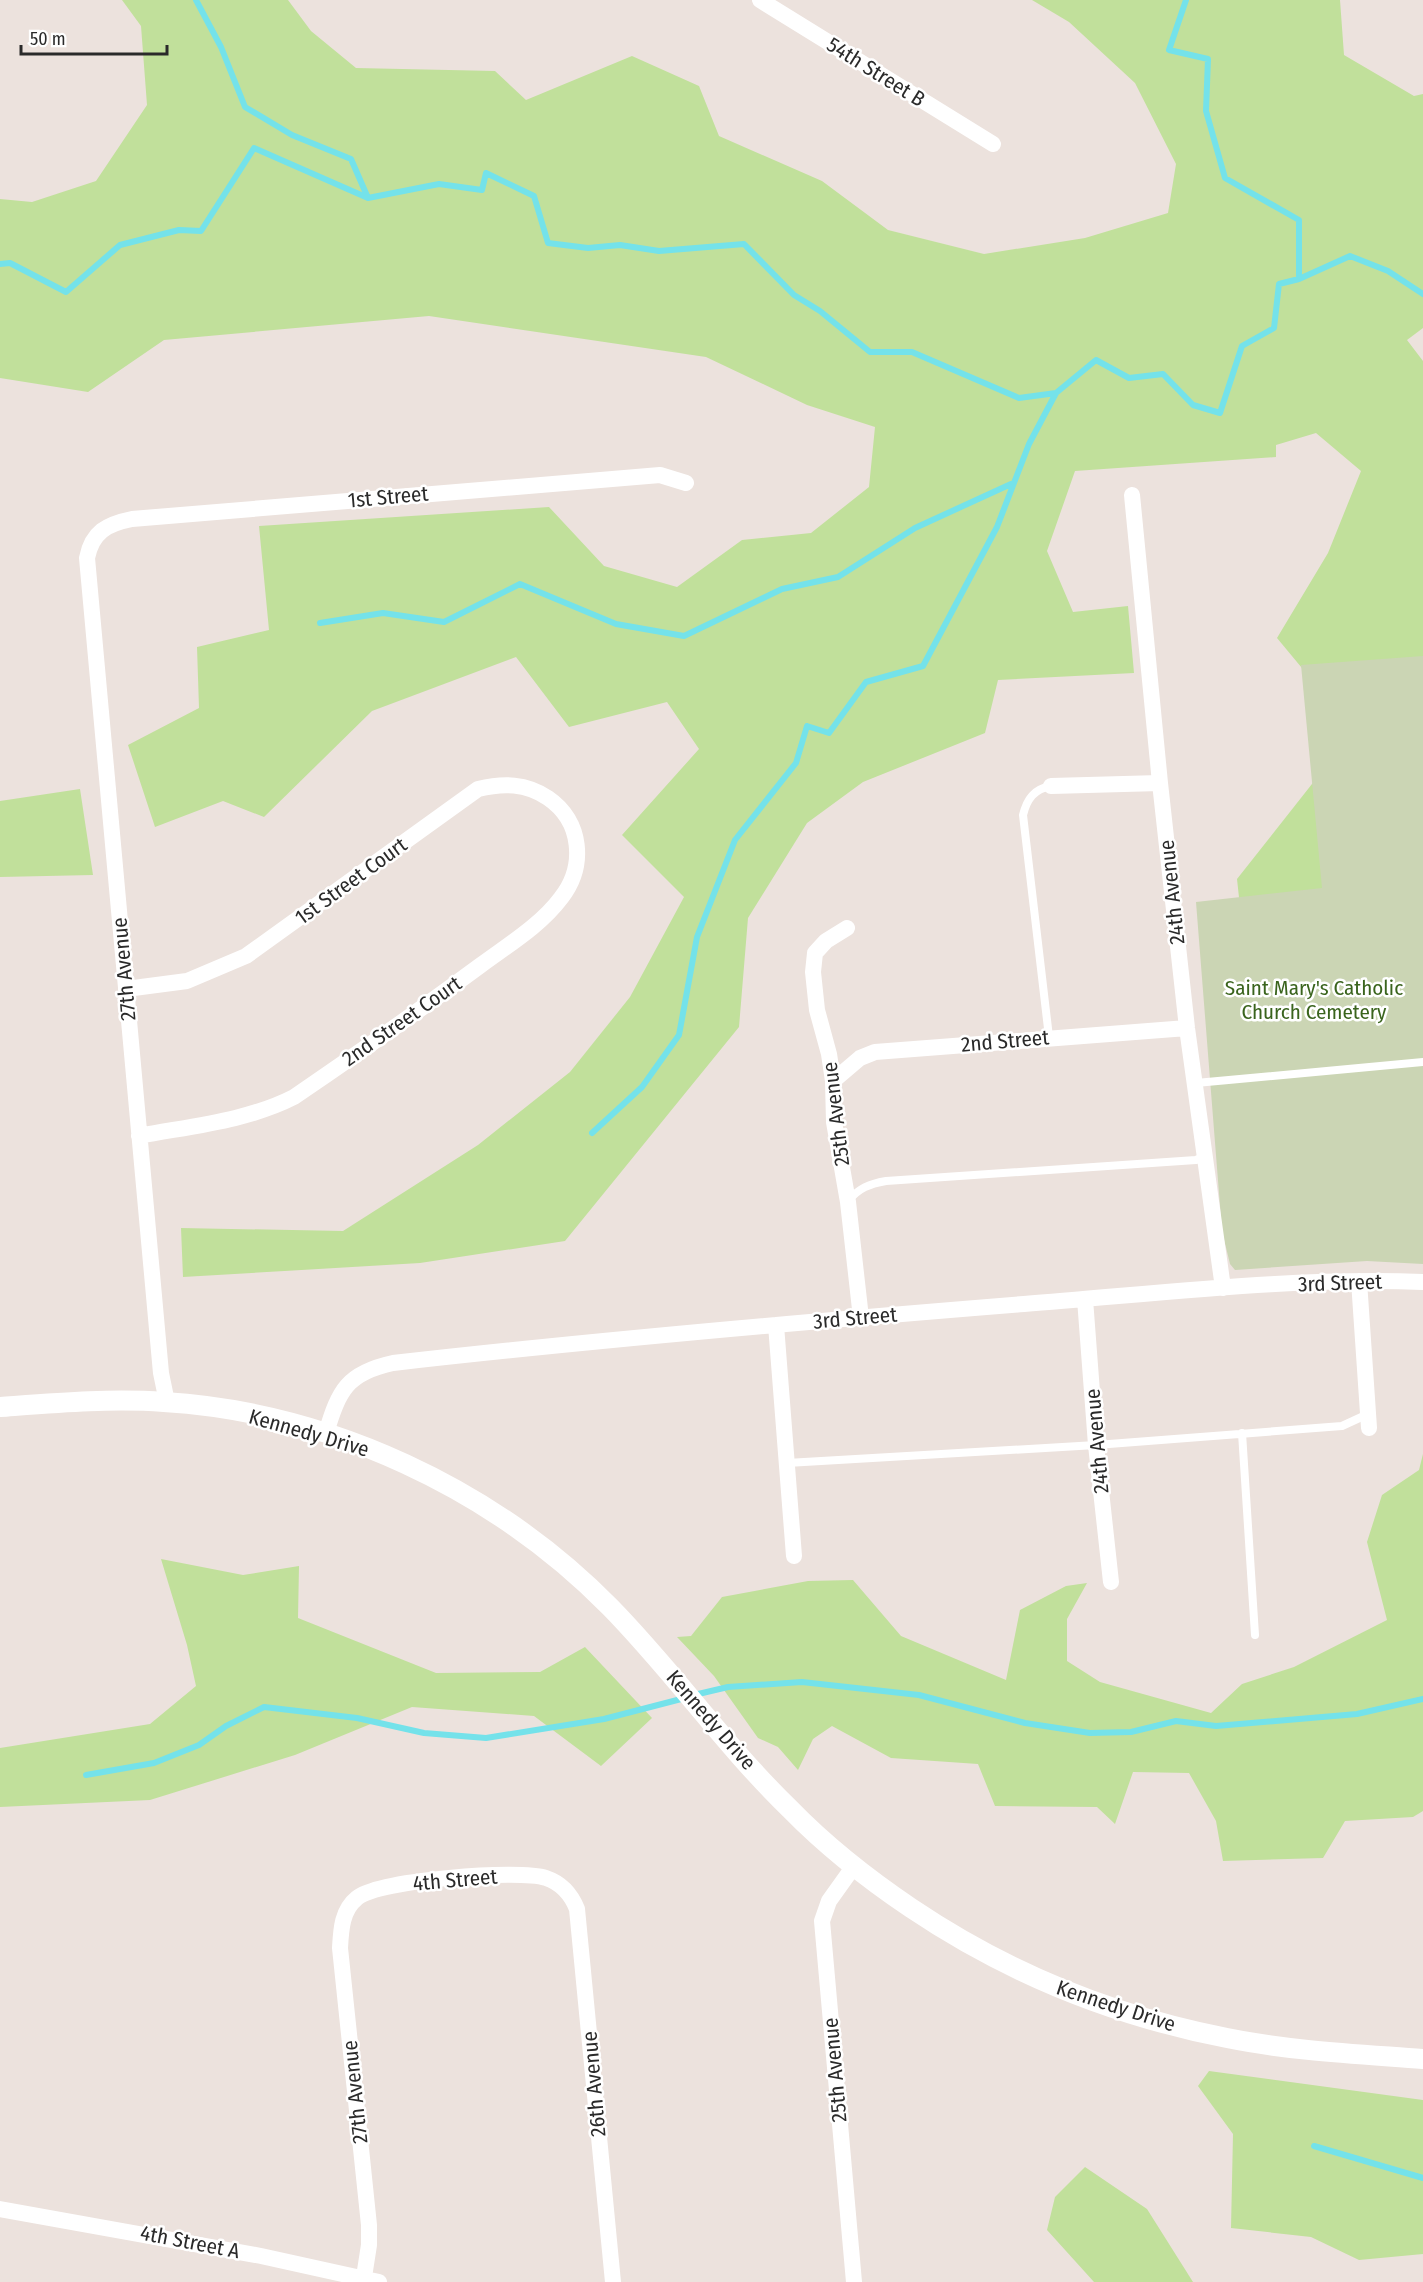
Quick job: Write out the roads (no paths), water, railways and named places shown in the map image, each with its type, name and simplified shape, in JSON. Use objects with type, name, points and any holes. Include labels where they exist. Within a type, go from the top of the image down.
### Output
[{"type":"street","name":"54th Street B","points":[[760,0],[993,144]]},
{"type":"street","name":"1st Street","points":[[94,538],[101,529],[115,522],[132,519],[660,475],[686,483]]},
{"type":"street","name":"24th Avenue","points":[[1132,495],[1187,1028],[1222,1288]]},
{"type":"street","name":"27th Avenue","points":[[94,538],[87,558],[161,1373],[167,1402]]},
{"type":"street","points":[[1051,786],[1160,783]]},
{"type":"street","name":"1st Street Court","points":[[126,989],[187,981],[246,956],[478,789],[507,784],[522,786],[542,794],[566,813]]},
{"type":"street","name":"2nd Street Court","points":[[139,1136],[257,1113],[294,1097],[423,1008],[514,940],[549,912],[573,879],[577,848],[573,824],[566,813]]},
{"type":"street","name":"25th Avenue","points":[[847,928],[826,941],[813,960],[817,1010],[830,1054],[834,1122],[848,1202],[861,1318]]},
{"type":"street","name":"2nd Street","points":[[833,1081],[860,1058],[875,1052],[1187,1028]]},
{"type":"street","points":[[1359,1281],[1369,1421]]},
{"type":"street","name":"3rd Street","points":[[326,1433],[343,1389],[351,1379],[373,1367],[572,1342],[1085,1299],[1222,1288],[1359,1281],[1423,1282]]},
{"type":"street","name":"24th Avenue","points":[[1085,1299],[1096,1445],[1111,1582]]},
{"type":"street","points":[[776,1325],[794,1556]]},
{"type":"street","name":"Kennedy Drive","points":[[0,1407],[86,1402],[167,1402],[220,1408],[326,1433],[400,1461],[460,1492],[569,1569],[617,1615],[791,1811],[854,1866],[950,1933],[1051,1985],[1140,2017],[1230,2039],[1423,2059]]},
{"type":"street","name":"25th Avenue","points":[[854,1866],[829,1901],[822,1921],[854,2282]]},
{"type":"street","name":"4th Street","points":[[348,1907],[358,1896],[385,1887],[478,1875],[544,1877],[557,1882],[565,1889]]},
{"type":"street","name":"26th Avenue","points":[[565,1889],[577,1909],[613,2282]]},
{"type":"street","name":"27th Avenue","points":[[348,1907],[343,1919],[340,1948],[369,2225],[372,2280]]},
{"type":"street","name":"4th Street A","points":[[0,2209],[133,2231],[372,2280]]},
{"type":"lane","points":[[1049,1037],[1023,815],[1030,796],[1040,788],[1051,786]]},
{"type":"lane","points":[[1196,1083],[1423,1062]]},
{"type":"lane","points":[[848,1202],[856,1192],[868,1185],[886,1181],[1196,1160],[1205,1156]]},
{"type":"lane","points":[[788,1463],[1096,1445],[1342,1426],[1369,1421]]},
{"type":"lane","points":[[1242,1433],[1255,1635]]},
{"type":"waterway","points":[[196,0],[221,47],[245,107],[292,135],[351,159],[368,198]]},
{"type":"waterway","points":[[1186,0],[1169,50],[1208,59],[1206,111],[1225,178],[1299,220],[1299,279]]},
{"type":"waterway","points":[[0,264],[10,263],[66,292],[120,245],[179,230],[201,231],[254,148],[368,198],[439,184],[482,190],[486,173],[534,196],[548,243],[588,248],[620,245],[659,251],[744,244],[794,295],[820,311],[870,352],[912,352],[1019,398],[1056,393],[1096,360],[1129,378],[1163,374],[1193,405],[1220,413],[1242,346],[1274,328],[1279,284],[1299,279],[1350,256],[1388,271],[1423,294]]},
{"type":"waterway","points":[[592,1133],[642,1087],[679,1035],[697,937],[735,840],[796,763],[807,726],[829,733],[866,682],[923,666],[997,527],[1029,444],[1056,393]]},
{"type":"waterway","points":[[320,623],[383,613],[444,622],[520,584],[616,624],[684,636],[782,589],[838,577],[915,528],[1011,484]]},
{"type":"waterway","points":[[694,1695],[728,1687],[802,1682],[919,1695],[1025,1723],[1090,1733],[1131,1732],[1176,1721],[1216,1726],[1357,1714],[1423,1699]]},
{"type":"waterway","points":[[86,1775],[154,1763],[199,1745],[226,1726],[264,1707],[357,1718],[424,1733],[486,1738],[604,1719],[685,1698]]},
{"type":"waterway","points":[[1314,2146],[1423,2178]]},
{"type":"park label","name":"Saint Mary's Catholic Church Cemetery","points":[[1314,1000]]}]
